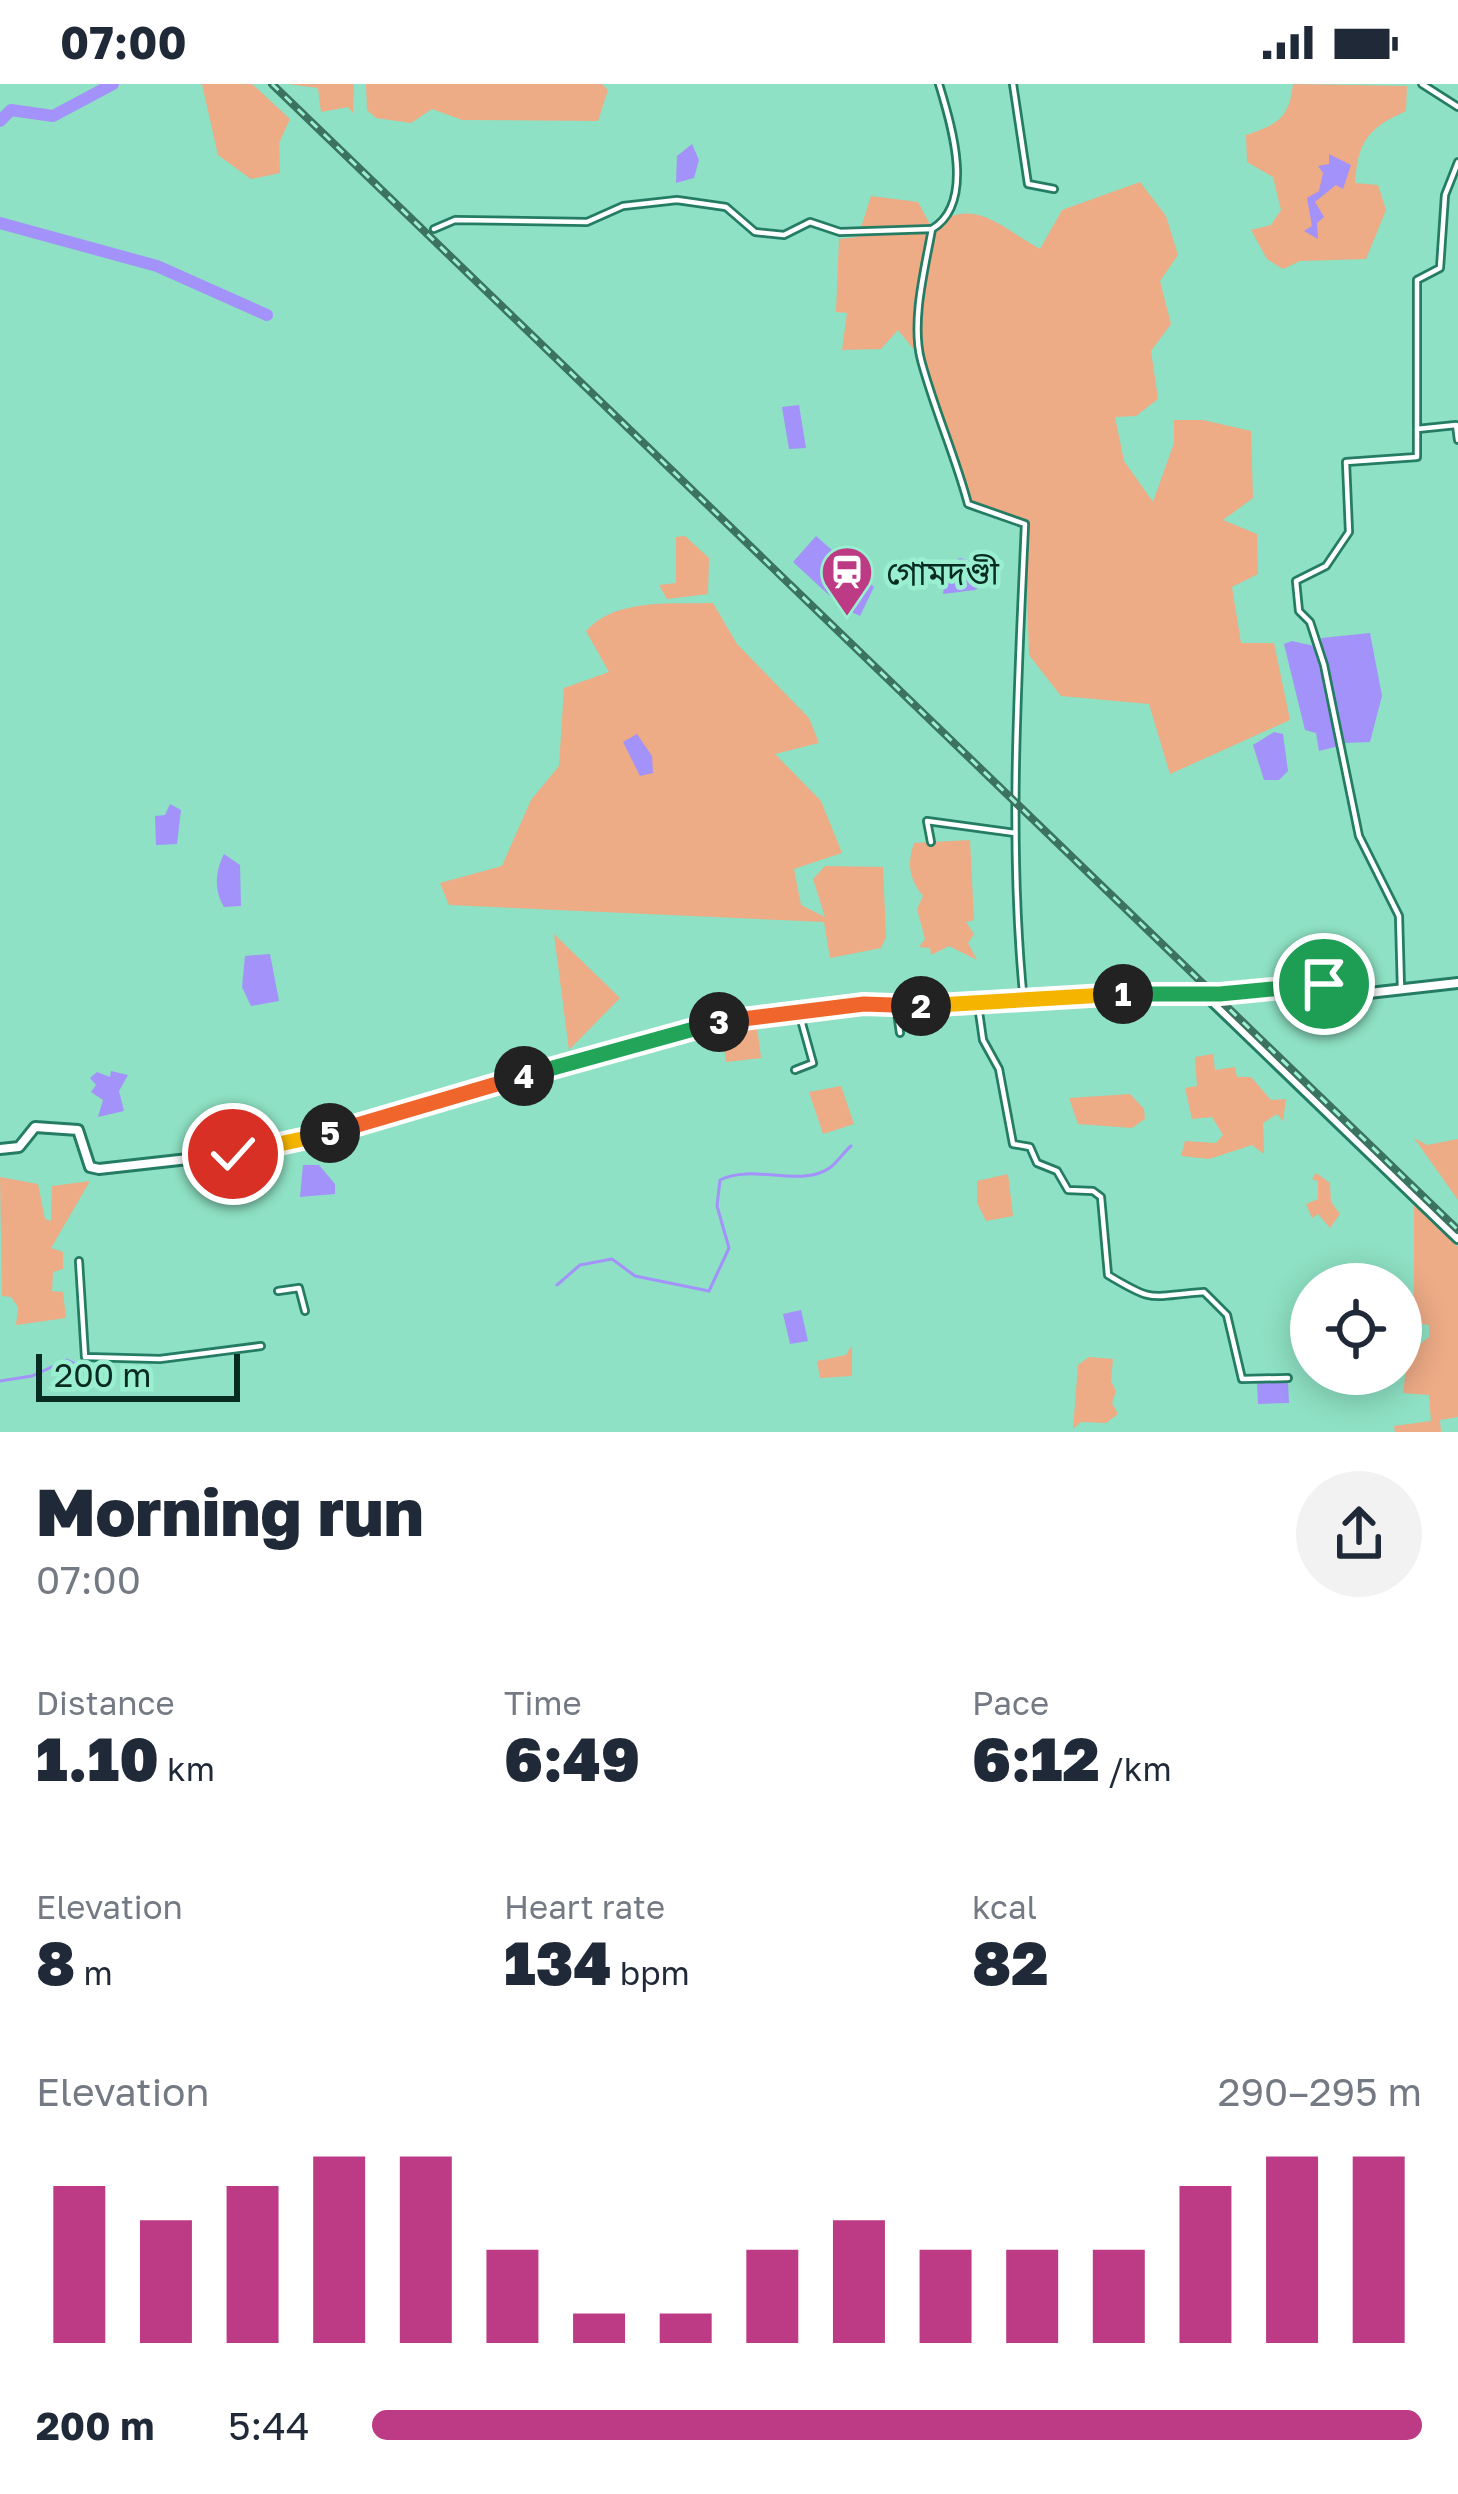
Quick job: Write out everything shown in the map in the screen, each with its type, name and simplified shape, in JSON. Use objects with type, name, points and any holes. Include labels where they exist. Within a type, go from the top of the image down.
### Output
[{"type":"main road","points":[[0,1148],[19,1147],[35,1127],[68,1126],[77,1130],[90,1166],[99,1169],[233,1154],[423,1108],[684,1028],[798,1009],[1024,1003],[1318,982],[1342,996],[1458,982]]},
{"type":"main road","points":[[1202,992],[1458,1238]]},
{"type":"street","points":[[434,229],[454,220],[587,222],[622,206],[677,200],[726,207],[755,232],[784,235],[810,222],[840,232],[932,229],[946,220],[956,200],[950,120],[939,84]]},
{"type":"street","points":[[1012,84],[1028,184],[1054,189]]},
{"type":"street","points":[[1422,84],[1458,107]]},
{"type":"street","points":[[1401,989],[1399,916],[1359,836],[1324,665],[1310,622],[1299,611],[1296,581],[1326,566],[1349,532],[1346,462],[1417,457],[1417,280],[1440,268],[1445,194],[1458,163]]},
{"type":"street","points":[[932,229],[920,356],[951,437],[968,504],[1025,524],[1015,833],[1024,1003]]},
{"type":"street","points":[[1417,429],[1456,425],[1458,440]]},
{"type":"street","points":[[931,842],[927,821],[1015,833]]},
{"type":"street","points":[[978,1005],[982,1040],[999,1072],[1013,1144],[1030,1147],[1037,1163],[1057,1171],[1068,1190],[1093,1191],[1101,1197],[1108,1275],[1127,1291],[1152,1300],[1204,1292],[1227,1315],[1242,1379],[1288,1378]]},
{"type":"street","points":[[896,1006],[900,1033]]},
{"type":"street","points":[[795,1070],[813,1064],[798,1009]]},
{"type":"street","points":[[79,1261],[85,1357],[160,1359],[261,1346]]},
{"type":"street","points":[[278,1292],[299,1288],[305,1311]]},
{"type":"shaded area","points":[[202,84],[252,84],[290,119],[279,143],[280,173],[251,179],[218,155]]},
{"type":"shaded area","points":[[288,84],[354,84],[353,113],[348,107],[321,112],[318,88]]},
{"type":"shaded area","points":[[366,84],[602,84],[608,90],[598,121],[462,120],[432,109],[411,123],[376,118],[367,110]]},
{"type":"shaded area","points":[[1293,84],[1407,86],[1406,111],[1374,130],[1359,156],[1355,183],[1378,185],[1386,210],[1366,259],[1300,261],[1283,269],[1267,259],[1251,230],[1271,225],[1281,210],[1273,177],[1247,162],[1246,135],[1280,118]]},
{"type":"shaded area","points":[[692,144],[699,160],[694,178],[676,183],[677,156]]},
{"type":"shaded area","points":[[1329,154],[1351,165],[1343,189],[1336,185],[1315,202],[1324,217],[1317,223],[1318,239],[1304,231],[1312,226],[1307,198],[1319,191],[1323,173],[1318,166],[1329,164]]},
{"type":"shaded area","points":[[1140,182],[1166,216],[1178,255],[1160,281],[1171,324],[1151,351],[1158,399],[1136,416],[1115,417],[1124,461],[1153,502],[1174,443],[1174,420],[1203,420],[1251,431],[1253,498],[1223,520],[1257,534],[1258,574],[1232,587],[1241,643],[1274,643],[1290,720],[1170,774],[1149,704],[1061,696],[1029,655],[1025,525],[968,504],[920,357],[898,330],[881,349],[842,350],[847,313],[836,312],[839,239],[858,237],[871,196],[918,202],[932,228],[961,214],[987,218],[1040,249],[1062,210]]},
{"type":"shaded area","points":[[799,405],[806,448],[789,449],[782,407]]},
{"type":"shaded area","points":[[685,536],[709,558],[708,594],[667,599],[659,585],[676,583],[676,537]]},
{"type":"shaded area","points":[[816,536],[874,587],[860,616],[843,608],[793,562]]},
{"type":"shaded area","points":[[960,558],[990,566],[991,580],[975,590],[943,594],[947,565]]},
{"type":"shaded area","points":[[713,603],[737,644],[809,718],[819,743],[775,754],[821,801],[842,853],[794,869],[801,905],[825,917],[813,879],[825,866],[883,867],[886,937],[881,948],[830,958],[824,922],[449,905],[440,883],[502,866],[531,800],[559,766],[564,688],[609,672],[586,631],[598,620],[628,608]]},
{"type":"shaded area","points":[[1370,633],[1382,696],[1370,742],[1345,743],[1321,638]]},
{"type":"shaded area","points":[[1284,644],[1314,646],[1339,746],[1319,751],[1316,733],[1305,730]]},
{"type":"shaded area","points":[[1274,732],[1283,734],[1288,771],[1279,780],[1264,780],[1253,745]]},
{"type":"shaded area","points":[[637,734],[652,756],[653,773],[640,776],[623,742]]},
{"type":"shaded area","points":[[170,804],[181,810],[177,844],[156,845],[155,816],[165,815]]},
{"type":"shaded area","points":[[970,840],[974,920],[966,922],[974,934],[968,943],[977,960],[949,946],[931,955],[930,948],[919,947],[925,939],[917,909],[923,896],[911,871],[914,843]]},
{"type":"shaded area","points":[[224,854],[240,865],[241,906],[224,907],[218,893]]},
{"type":"shaded area","points":[[554,934],[620,998],[569,1050]]},
{"type":"shaded area","points":[[270,954],[279,1001],[251,1006],[242,987],[245,956]]},
{"type":"shaded area","points":[[757,1027],[761,1058],[726,1062],[722,1031]]},
{"type":"shaded area","points":[[1213,1054],[1215,1070],[1235,1067],[1237,1077],[1251,1077],[1271,1100],[1286,1099],[1283,1121],[1277,1114],[1263,1123],[1264,1154],[1252,1145],[1209,1159],[1181,1156],[1185,1141],[1216,1143],[1223,1135],[1212,1117],[1192,1119],[1185,1088],[1197,1086],[1195,1057]]},
{"type":"shaded area","points":[[111,1071],[128,1075],[119,1091],[124,1111],[98,1117],[103,1100],[91,1092],[96,1085],[90,1078],[97,1072],[110,1077]]},
{"type":"shaded area","points":[[841,1086],[854,1124],[823,1134],[809,1092]]},
{"type":"shaded area","points":[[1130,1094],[1144,1109],[1145,1119],[1132,1128],[1078,1124],[1069,1098]]},
{"type":"shaded area","points":[[1414,1138],[1427,1145],[1458,1139],[1458,1200]]},
{"type":"shaded area","points":[[303,1165],[319,1165],[335,1184],[335,1194],[300,1197]]},
{"type":"shaded area","points":[[1316,1173],[1330,1183],[1331,1202],[1340,1214],[1330,1228],[1318,1214],[1312,1218],[1306,1204],[1318,1199],[1318,1181],[1312,1179]]},
{"type":"shaded area","points":[[1008,1174],[1013,1216],[986,1221],[977,1203],[977,1181]]},
{"type":"shaded area","points":[[0,1177],[38,1184],[45,1219],[51,1221],[52,1186],[90,1181],[51,1248],[63,1252],[63,1269],[53,1272],[52,1291],[63,1292],[66,1318],[16,1325],[18,1307],[11,1297],[2,1296]]},
{"type":"shaded area","points":[[1414,1200],[1458,1247],[1458,1417],[1440,1420],[1441,1432],[1395,1432],[1394,1426],[1431,1421],[1429,1395],[1422,1394],[1422,1343],[1429,1337],[1429,1325],[1422,1324],[1422,1263],[1414,1263]]},
{"type":"shaded area","points":[[801,1310],[808,1341],[790,1344],[783,1314]]},
{"type":"shaded area","points":[[852,1345],[852,1376],[820,1378],[817,1361],[846,1355]]},
{"type":"shaded area","points":[[1089,1357],[1113,1359],[1111,1381],[1116,1391],[1112,1403],[1118,1414],[1106,1423],[1081,1422],[1073,1429],[1078,1365]]},
{"type":"shaded area","points":[[1288,1382],[1289,1403],[1258,1404],[1257,1383]]},
{"type":"waterway","points":[[0,121],[11,110],[53,116],[113,84]]},
{"type":"waterway","points":[[0,223],[157,266],[267,315]]},
{"type":"waterway","points":[[557,1285],[580,1265],[612,1259],[635,1276],[709,1291],[729,1248],[717,1206],[720,1180],[747,1174],[819,1173],[851,1146]]},
{"type":"waterway","points":[[0,1381],[32,1376],[67,1360],[78,1365]]},
{"type":"railway","points":[[272,84],[1458,1230]]},
{"type":"place","name":"গোমদণ্ডী","points":[[847,618]]},
{"type":"route","points":[[233,1154],[348,1129],[684,1028],[798,1009],[864,1004],[947,1007],[1151,991],[1220,994],[1324,984]]}]
